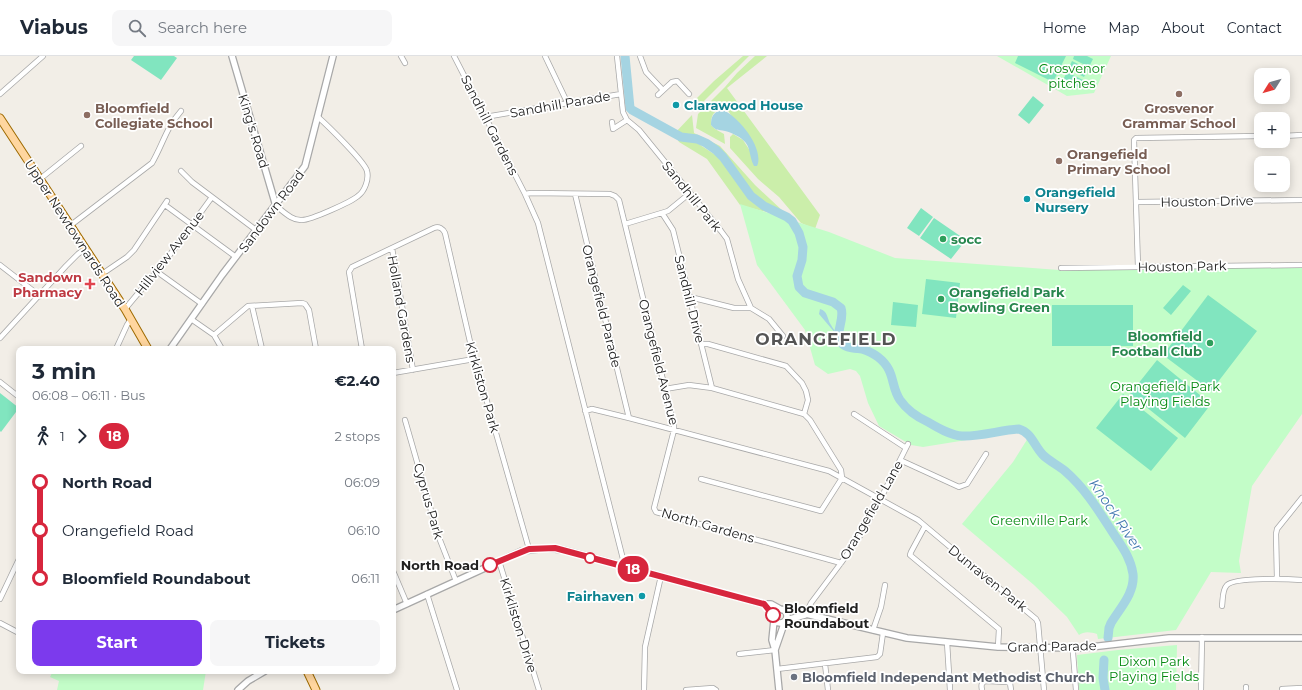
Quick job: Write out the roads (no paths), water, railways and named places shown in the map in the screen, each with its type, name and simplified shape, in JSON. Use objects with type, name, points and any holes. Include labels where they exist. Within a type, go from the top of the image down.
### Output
[{"type":"main road","name":"Upper Newtownards Road","points":[[1,121],[125,308],[146,346]]},
{"type":"main road","points":[[308,674],[316,690]]},
{"type":"street","points":[[0,94],[43,56]]},
{"type":"street","name":"King's Road","points":[[232,56],[276,206]]},
{"type":"street","name":"Sandown Road","points":[[172,346],[236,257],[305,166],[333,56]]},
{"type":"street","points":[[401,56],[405,63]]},
{"type":"street","name":"Sandhill Gardens","points":[[454,56],[525,194],[538,223],[625,567]]},
{"type":"street","points":[[545,56],[567,102]]},
{"type":"street","name":"Sandhill Parade","points":[[485,117],[620,94],[617,56]]},
{"type":"street","points":[[640,56],[646,72],[663,90]]},
{"type":"street","points":[[658,95],[674,81],[677,81],[689,94]]},
{"type":"street","points":[[612,122],[613,129],[627,120],[623,112],[620,94]]},
{"type":"street","points":[[71,225],[152,163],[160,149],[165,134],[173,120],[181,111]]},
{"type":"street","points":[[276,206],[292,218],[298,220],[314,218],[359,196],[368,182],[367,171],[359,160],[318,117]]},
{"type":"street","name":"Sandhill Park","points":[[627,120],[639,130],[727,239],[738,279],[751,308]]},
{"type":"street","points":[[1290,136],[1302,135]]},
{"type":"street","points":[[1138,267],[1134,140],[1136,138],[1254,136]]},
{"type":"street","points":[[40,179],[81,146]]},
{"type":"street","points":[[181,171],[192,182],[256,230]]},
{"type":"street","name":"Orangefield Avenue","points":[[525,194],[531,192],[610,194],[616,196],[619,200],[674,430],[829,471],[880,500]]},
{"type":"street","points":[[625,224],[668,211],[690,193]]},
{"type":"street","name":"Orangefield Parade","points":[[575,194],[629,418]]},
{"type":"street","name":"Hillview Avenue","points":[[125,308],[156,271],[212,197]]},
{"type":"street","name":"Houston Drive","points":[[1137,202],[1302,200]]},
{"type":"street","points":[[102,274],[134,250],[166,203],[192,225],[236,257]]},
{"type":"street","name":"Sandhill Drive","points":[[662,213],[673,230],[712,388]]},
{"type":"street","name":"Kirkliston Park","points":[[392,248],[438,227],[443,230],[474,359],[529,549]]},
{"type":"street","points":[[0,338],[66,266],[86,248]]},
{"type":"street","points":[[361,346],[349,272],[352,267],[392,248]]},
{"type":"street","name":"Holland Gardens","points":[[392,248],[413,370]]},
{"type":"street","points":[[0,264],[40,296]]},
{"type":"street","name":"Houston Park","points":[[1061,268],[1302,265]]},
{"type":"street","points":[[156,271],[202,304]]},
{"type":"street","points":[[690,297],[734,308],[751,308],[769,319],[783,336]]},
{"type":"street","points":[[214,335],[245,308],[298,302],[305,304],[309,310],[315,346]]},
{"type":"street","points":[[252,306],[261,346]]},
{"type":"street","points":[[117,346],[131,319]]},
{"type":"street","points":[[191,319],[214,335],[220,346]]},
{"type":"street","points":[[701,344],[708,344],[786,366],[802,383],[806,391],[808,400],[804,414]]},
{"type":"street","points":[[396,373],[474,359]]},
{"type":"street","points":[[0,382],[16,395]]},
{"type":"street","points":[[665,389],[689,384],[712,388],[804,414],[810,420],[841,470],[842,478],[821,511],[701,479]]},
{"type":"street","points":[[585,411],[592,409],[674,430]]},
{"type":"street","name":"Orangefield Lane","points":[[806,614],[811,603],[860,536],[907,446],[854,414]]},
{"type":"street","name":"Cyprus Park","points":[[405,420],[438,535],[456,581]]},
{"type":"street","name":"North Gardens","points":[[674,430],[654,508],[656,512],[841,563]]},
{"type":"street","points":[[900,460],[960,487],[967,484],[986,454]]},
{"type":"street","points":[[1277,579],[1277,529],[1302,498]]},
{"type":"street","name":"Dunraven Park","points":[[880,500],[918,520],[1034,616],[1038,623],[1044,690]]},
{"type":"street","points":[[925,526],[910,555],[999,629],[998,647]]},
{"type":"street","points":[[396,609],[529,549],[546,548],[564,550],[764,604],[771,604],[787,613],[786,621],[775,650]]},
{"type":"street","name":"Kirkliston Drive","points":[[500,561],[539,690]]},
{"type":"street","points":[[0,599],[16,565]]},
{"type":"street","points":[[644,690],[645,647],[661,576]]},
{"type":"street","points":[[396,578],[407,604]]},
{"type":"street","points":[[1222,606],[1223,592],[1226,586],[1236,581],[1277,579],[1302,580]]},
{"type":"street","points":[[873,630],[881,607],[885,585]]},
{"type":"street","points":[[427,594],[457,690]]},
{"type":"street","points":[[1223,600],[1229,602]]},
{"type":"street","points":[[764,604],[779,624],[806,614]]},
{"type":"street","points":[[779,690],[775,650],[772,640],[773,617],[776,610],[782,609]]},
{"type":"street","name":"Grand Parade","points":[[782,609],[788,609],[907,638],[998,647],[1072,648],[1169,638],[1202,637],[1302,638]]},
{"type":"street","points":[[0,623],[16,631]]},
{"type":"street","points":[[777,670],[878,657],[880,654],[883,633]]},
{"type":"street","points":[[1201,690],[1202,637]]},
{"type":"street","points":[[948,642],[950,690]]},
{"type":"street","points":[[1072,648],[1076,690]]},
{"type":"street","points":[[739,654],[775,650]]},
{"type":"street","points":[[825,664],[828,690]]},
{"type":"street","points":[[238,690],[248,681],[260,674]]},
{"type":"street","points":[[982,690],[981,685],[986,681],[1010,683],[1011,690]]},
{"type":"street","points":[[686,690],[713,688],[716,690]]},
{"type":"street","points":[[1281,688],[1302,688]]},
{"type":"water","points":[[722,110],[735,118],[742,125],[754,142],[758,159],[757,166],[754,166],[752,163],[749,148],[746,142],[732,133],[716,129],[711,125],[713,115]]},
{"type":"water","points":[[820,309],[826,313],[836,334],[819,314]]},
{"type":"waterway","name":"Knock River","points":[[625,56],[630,108],[681,137],[697,139],[706,143],[723,157],[751,196],[764,206],[792,221],[799,233],[803,247],[802,260],[797,276],[799,287],[805,293],[833,302],[841,308],[842,317],[839,334],[840,341],[847,347],[862,349],[871,353],[884,362],[888,368],[900,400],[909,410],[940,429],[962,436],[1019,429],[1027,433],[1043,455],[1073,478],[1086,493],[1124,549],[1129,559],[1133,574],[1132,588],[1111,623],[1108,638]]},
{"type":"waterway","name":"Knock River","points":[[1104,660],[1103,678],[1105,690]]},
{"type":"place","name":"Grosvenor Grammar School","points":[[1179,94]]},
{"type":"place","name":"Clarawood House","points":[[676,105]]},
{"type":"place","name":"Bloomfield Collegiate School","points":[[87,115]]},
{"type":"place","name":"Orangefield Primary School","points":[[1059,161]]},
{"type":"place","name":"Orangefield Nursery","points":[[1027,199]]},
{"type":"place","name":"socc","points":[[943,239]]},
{"type":"place","name":"Sandown Pharmacy","points":[[90,284]]},
{"type":"place","name":"Orangefield Park Bowling Green","points":[[941,299]]},
{"type":"place","name":"Bloomfield Football Club","points":[[1210,343]]},
{"type":"place","name":"North Road","points":[[490,565]]},
{"type":"place","name":"Fairhaven","points":[[642,596]]},
{"type":"place","name":"Bloomfield Roundabout","points":[[773,615]]},
{"type":"place","name":"Bloomfield Independant Methodist Church","points":[[794,677]]},
{"type":"district","name":"ORANGEFIELD","points":[[826,339]]},
{"type":"park label","name":"Grosvenor pitches","points":[[1072,76]]},
{"type":"park label","name":"Orangefield Park Playing Fields","points":[[1165,394]]},
{"type":"park label","name":"Greenville Park","points":[[1039,520]]},
{"type":"park label","name":"Dixon Park Playing Fields","points":[[1154,668]]}]
